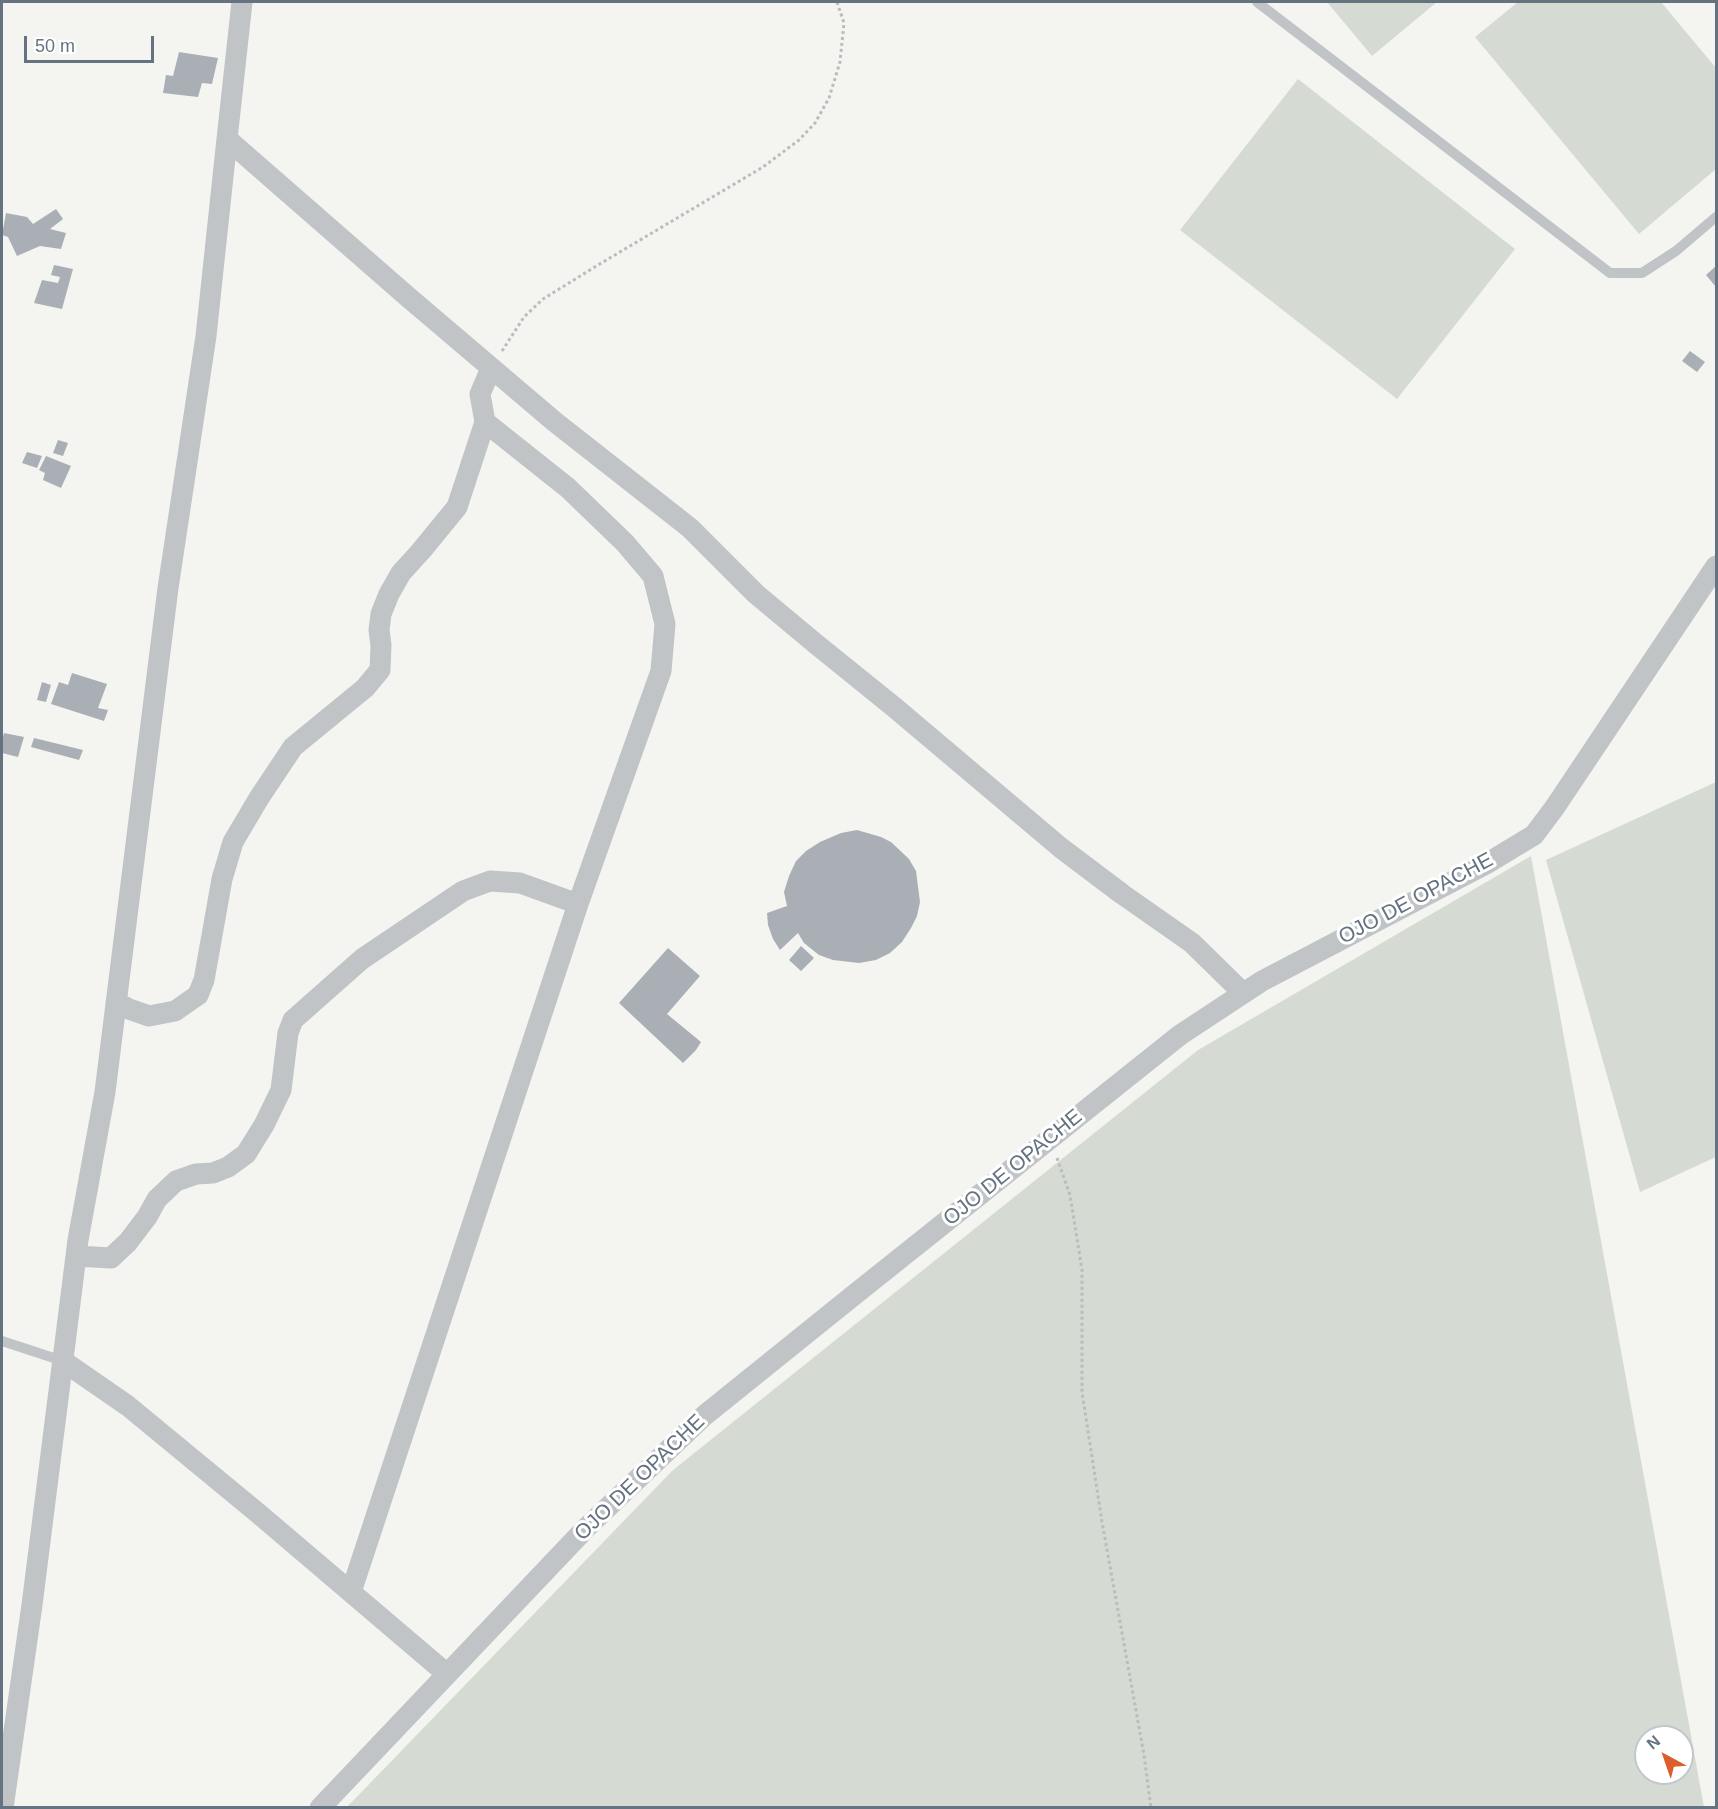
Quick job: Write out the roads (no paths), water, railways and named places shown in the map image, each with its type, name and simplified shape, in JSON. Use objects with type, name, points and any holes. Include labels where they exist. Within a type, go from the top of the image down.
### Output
[{"type":"street","points":[[3,1808],[32,1605],[76,1256],[105,1092],[168,588],[206,336],[242,2]]},
{"type":"street","points":[[227,139],[555,422],[690,528],[756,594],[1061,848],[1192,944],[1243,993]]},
{"type":"street","points":[[116,1002],[149,1016],[175,1011],[198,994],[204,980],[222,879],[233,842],[293,747],[365,688],[380,670],[381,614],[401,573],[457,507],[485,422],[480,394],[491,368]]},
{"type":"street","points":[[351,1592],[578,904],[662,671],[665,624],[653,576],[625,543],[568,488],[485,422]]},
{"type":"street","name":"OJO DE OPACHE","points":[[320,1808],[586,1528],[705,1415],[1047,1141],[1180,1035],[1262,981],[1486,864],[1534,836],[1716,566]]},
{"type":"street","points":[[76,1256],[111,1258],[128,1242],[147,1217],[157,1198],[176,1181],[196,1174],[213,1173],[228,1167],[246,1154],[264,1125],[281,1090],[288,1034],[293,1020],[363,959],[463,891],[490,881],[520,883],[578,904]]},
{"type":"street","points":[[63,1361],[128,1406],[447,1674]]},
{"type":"lane","points":[[1257,2],[1610,273],[1642,273],[1676,251],[1716,217]]},
{"type":"lane","points":[[2,1341],[63,1361]]}]
